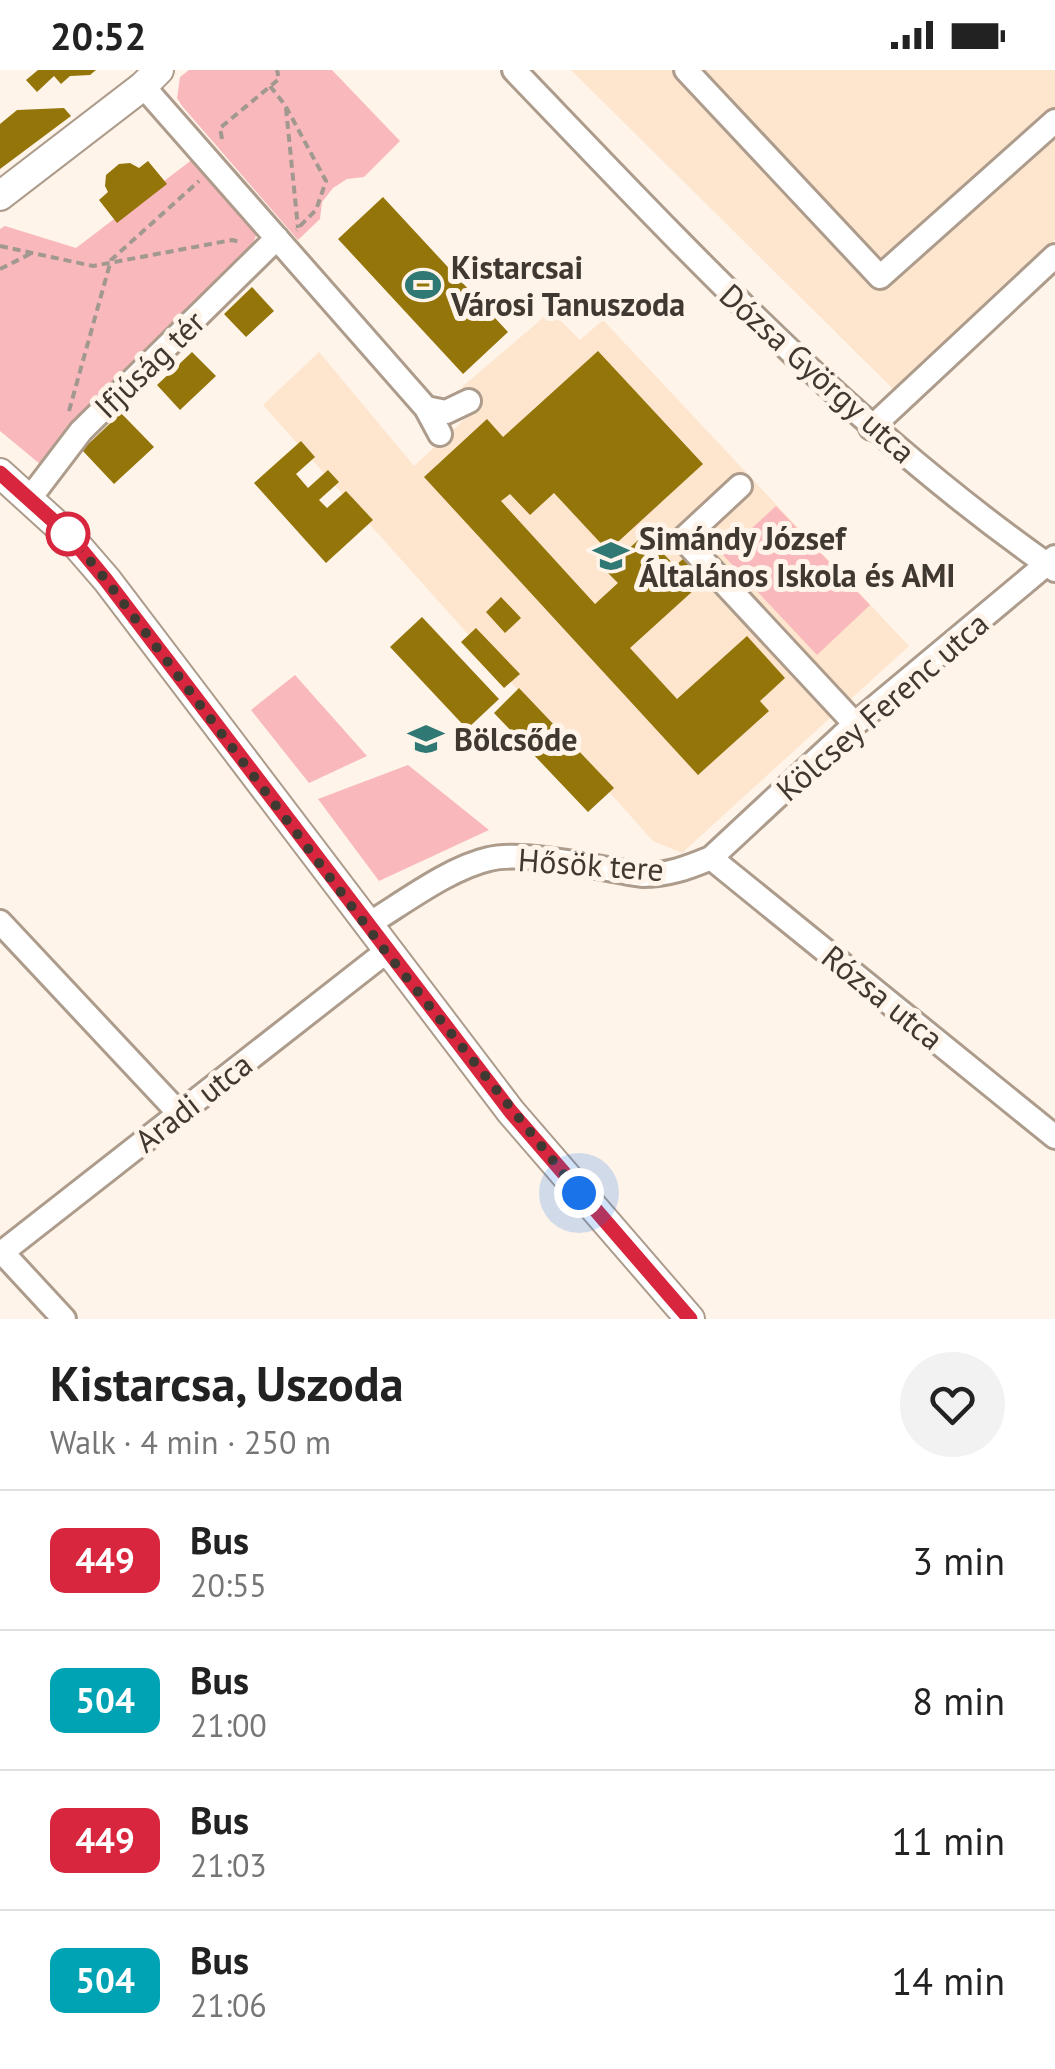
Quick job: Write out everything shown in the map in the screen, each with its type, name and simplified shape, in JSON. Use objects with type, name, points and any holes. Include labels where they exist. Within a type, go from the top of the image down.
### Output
[{"type":"main road","points":[[0,196],[151,78]]},
{"type":"main road","points":[[0,473],[30,498],[106,580],[522,1126],[690,1319]]},
{"type":"street","name":"Dózsa György utca","points":[[514,70],[748,314],[870,428],[1052,564]]},
{"type":"street","points":[[686,70],[880,277],[1055,121]]},
{"type":"street","points":[[151,78],[214,168],[426,408],[440,434]]},
{"type":"street","name":"Ifjúság tér","points":[[30,498],[81,432],[281,240]]},
{"type":"street","points":[[870,428],[1055,256]]},
{"type":"street","points":[[426,408],[446,412],[469,401]]},
{"type":"street","points":[[740,486],[683,538],[855,724]]},
{"type":"street","name":"Kölcsey Ferenc utca","points":[[710,858],[855,724],[1052,564]]},
{"type":"street","name":"Hősök tere","points":[[367,925],[463,868],[488,859],[517,856],[662,875],[710,858]]},
{"type":"street","name":"Rózsa utca","points":[[710,858],[1055,1137]]},
{"type":"street","points":[[0,922],[178,1112]]},
{"type":"street","name":"Aradi utca","points":[[1,1253],[386,952]]},
{"type":"street","points":[[1,1253],[64,1319]]},
{"type":"path","points":[[81,432],[68,415],[110,263],[226,158],[220,128],[279,78],[277,70]]},
{"type":"path","points":[[0,246],[93,266],[232,240],[281,240],[316,210],[326,180],[285,104],[270,86]]},
{"type":"path","points":[[281,240],[285,104]]},
{"type":"path","points":[[0,269],[32,253]]},
{"type":"shaded area","points":[[189,70],[332,70],[400,141],[364,177],[347,179],[333,188],[322,202],[320,219],[298,240],[182,106],[177,98],[180,77]]},
{"type":"shaded area","points":[[571,70],[1055,70],[1055,240],[893,389]]},
{"type":"shaded area","points":[[193,159],[257,233],[246,262],[40,464],[0,431],[0,229],[5,226],[76,248]]},
{"type":"shaded area","name":"Simándy József Általános Iskola és AMI","points":[[551,311],[580,340],[603,320],[909,646],[682,853],[653,841],[263,405],[319,352],[414,466],[480,405],[462,387]]},
{"type":"shaded area","points":[[776,506],[870,605],[817,655],[723,555]]},
{"type":"shaded area","points":[[295,675],[367,756],[309,783],[251,710]]},
{"type":"shaded area","points":[[408,765],[489,830],[379,881],[318,799]]},
{"type":"building","points":[[38,70],[96,70],[90,75],[70,76],[61,84],[54,76],[37,92],[26,80]]},
{"type":"building","points":[[64,108],[71,116],[0,169],[0,124],[17,110]]},
{"type":"building","points":[[148,161],[167,184],[117,223],[99,200],[108,192],[106,175],[119,164],[130,163],[139,168]]},
{"type":"building","name":"Kistarcsai Városi Tanuszoda","points":[[383,197],[508,332],[463,374],[338,239]]},
{"type":"building","points":[[252,287],[274,311],[246,337],[224,314]]},
{"type":"building","points":[[598,351],[703,464],[608,551],[554,493],[530,515],[510,494],[501,501],[595,604],[618,583],[605,570],[645,534],[675,566],[684,558],[705,580],[630,648],[677,699],[747,636],[785,678],[760,701],[769,711],[698,775],[424,477],[487,419],[503,437]]},
{"type":"building","points":[[192,352],[216,376],[180,410],[157,385]]},
{"type":"building","points":[[121,413],[154,447],[114,484],[82,450]]},
{"type":"building","points":[[301,441],[315,457],[296,474],[308,488],[328,470],[339,482],[319,500],[327,508],[346,491],[373,520],[326,563],[254,483]]},
{"type":"building","points":[[501,597],[521,618],[505,633],[486,612]]},
{"type":"building","points":[[422,617],[499,699],[467,729],[390,647]]},
{"type":"building","points":[[476,628],[520,674],[504,688],[461,642]]},
{"type":"building","points":[[519,688],[614,788],[588,812],[494,713]]},
{"type":"bus line","name":"449","points":[[0,473],[68,534],[106,580],[511,1112],[690,1319]]},
{"type":"place","name":"Kistarcsai Városi Tanuszoda","points":[[423,285]]},
{"type":"place","name":"Simándy József Általános Iskola és AMI","points":[[611,556]]},
{"type":"place","name":"Bölcsőde","points":[[426,739]]},
{"type":"route","points":[[68,534],[386,952],[579,1193]]}]
